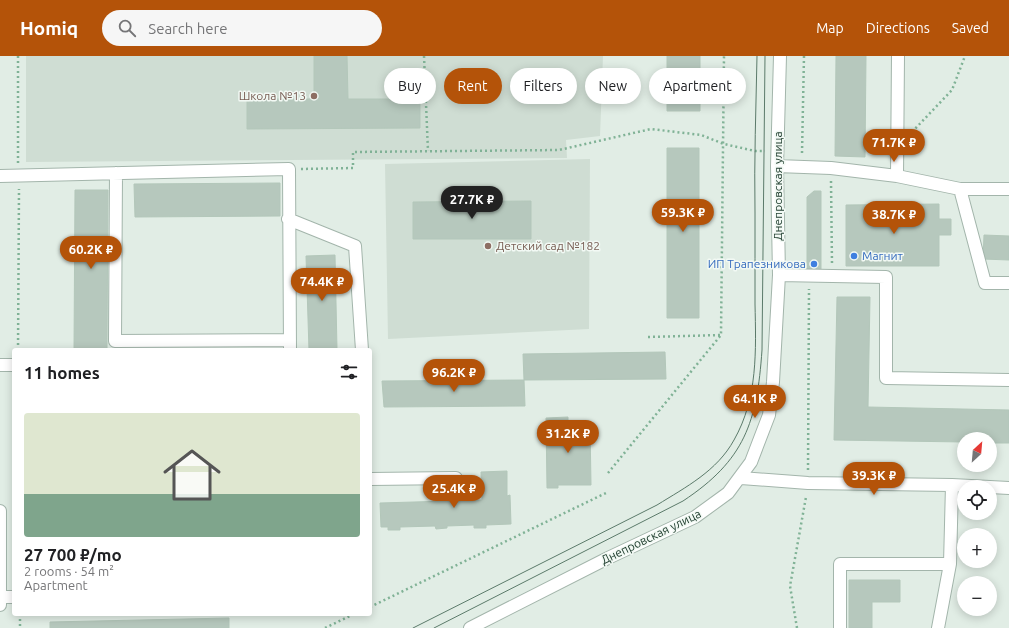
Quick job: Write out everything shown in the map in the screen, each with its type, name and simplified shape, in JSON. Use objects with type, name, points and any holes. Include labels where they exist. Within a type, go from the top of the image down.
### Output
[{"type":"street","name":"Днепровская улица","points":[[470,628],[608,558],[695,517],[728,493],[741,478],[758,447],[769,415],[773,382],[779,275],[777,160],[780,56]]},
{"type":"street","points":[[897,176],[898,56]]},
{"type":"street","points":[[777,160],[802,166],[897,176],[960,189],[1009,189]]},
{"type":"street","points":[[0,176],[19,176],[116,173],[289,169],[288,219],[290,345],[112,346],[116,173]]},
{"type":"street","points":[[960,189],[985,283],[1009,283]]},
{"type":"street","points":[[288,219],[355,246],[362,348]]},
{"type":"street","points":[[779,275],[809,277],[886,277],[886,378],[1009,380]]},
{"type":"street","points":[[0,365],[12,365]]},
{"type":"street","points":[[372,479],[456,478]]},
{"type":"street","points":[[741,478],[808,483],[952,485],[1009,488]]},
{"type":"street","points":[[938,628],[950,564],[952,485]]},
{"type":"street","points":[[0,511],[0,605]]},
{"type":"street","points":[[840,628],[840,564],[950,564]]},
{"type":"street","points":[[0,597],[12,597]]},
{"type":"path","points":[[18,56],[18,348]]},
{"type":"path","points":[[424,56],[428,151]]},
{"type":"path","points":[[608,473],[721,335],[724,56]]},
{"type":"path","points":[[802,166],[804,56]]},
{"type":"path","points":[[909,135],[952,90],[966,56]]},
{"type":"path","points":[[289,169],[353,168],[353,152],[559,150],[651,129],[701,135],[724,144],[777,160]]},
{"type":"path","points":[[831,168],[832,277]]},
{"type":"path","points":[[797,628],[790,586],[808,483],[809,277]]},
{"type":"path","points":[[648,337],[721,335]]},
{"type":"path","points":[[372,605],[608,492]]},
{"type":"path","points":[[20,616],[20,628]]},
{"type":"path","points":[[325,628],[350,616]]},
{"type":"shaded area","name":"Школа №13","points":[[26,56],[603,56],[603,68],[585,68],[585,104],[601,104],[600,136],[566,140],[567,158],[26,162]]},
{"type":"shaded area","name":"Детский сад №182","points":[[590,159],[589,329],[388,339],[385,164]]},
{"type":"building","points":[[314,56],[347,56],[348,99],[384,99],[384,104],[420,104],[420,128],[247,129],[247,99],[314,99]]},
{"type":"building","points":[[667,56],[700,56],[700,68],[667,68]]},
{"type":"building","points":[[836,56],[866,56],[865,157],[835,156]]},
{"type":"building","points":[[667,104],[700,104],[700,111],[667,111]]},
{"type":"building","points":[[667,148],[699,148],[699,318],[667,318]]},
{"type":"building","points":[[280,183],[280,216],[135,217],[134,184]]},
{"type":"building","points":[[75,190],[108,190],[107,348],[74,348]]},
{"type":"building","points":[[814,191],[821,191],[821,270],[807,270],[807,197]]},
{"type":"building","points":[[531,201],[531,239],[413,239],[413,202]]},
{"type":"building","points":[[939,204],[939,219],[951,219],[951,235],[939,235],[939,266],[846,266],[846,205]]},
{"type":"building","points":[[984,235],[1009,236],[1009,260],[983,259]]},
{"type":"building","points":[[335,255],[337,348],[309,348],[306,256]]},
{"type":"building","points":[[837,297],[870,297],[868,407],[1009,410],[1009,443],[997,443],[997,432],[957,432],[957,442],[834,440]]},
{"type":"building","points":[[665,352],[666,379],[524,380],[523,354]]},
{"type":"building","points":[[524,380],[525,406],[384,407],[382,381]]},
{"type":"building","points":[[568,417],[568,426],[590,426],[591,485],[558,485],[558,488],[547,488],[546,418]]},
{"type":"building","points":[[507,471],[507,496],[510,495],[511,524],[486,525],[486,528],[474,528],[474,525],[447,526],[447,528],[436,529],[435,526],[400,527],[400,530],[388,530],[388,527],[381,527],[380,503],[482,500],[481,472]]},
{"type":"building","points":[[849,580],[900,580],[900,602],[872,602],[872,628],[849,628]]},
{"type":"building","points":[[229,618],[229,628],[50,628],[50,622]]},
{"type":"tram line","points":[[413,628],[657,505],[690,485],[710,469],[719,461],[734,440],[748,408],[754,374],[756,339],[755,174],[757,56]]},
{"type":"tram line","points":[[434,628],[683,501],[704,486],[721,470],[734,454],[744,437],[751,419],[756,398],[762,350],[765,56]]},
{"type":"place","name":"Школа №13","points":[[314,96]]},
{"type":"place","name":"Детский сад №182","points":[[488,246]]},
{"type":"place","name":"Магнит","points":[[854,256]]},
{"type":"place","name":"ИП Трапезникова","points":[[814,264]]}]
